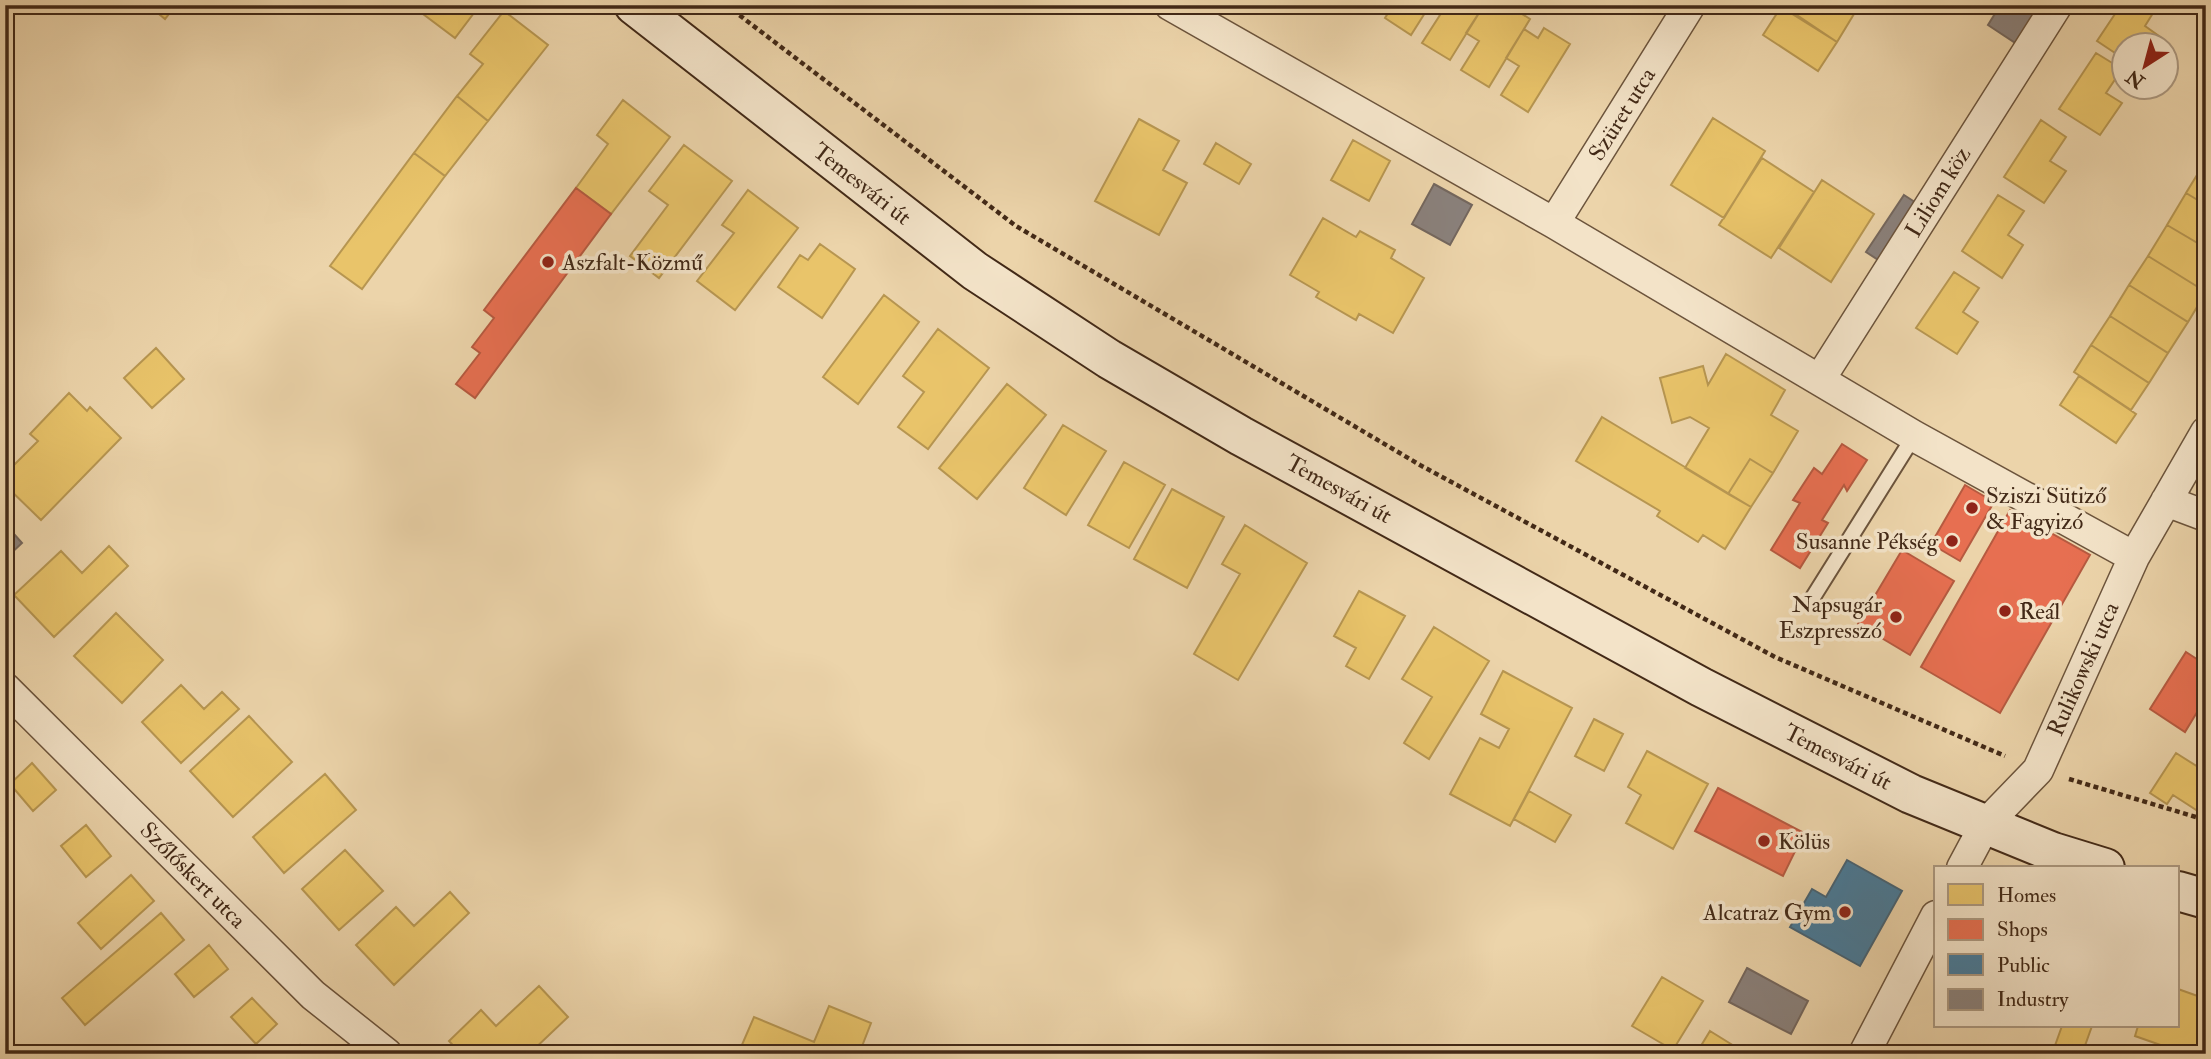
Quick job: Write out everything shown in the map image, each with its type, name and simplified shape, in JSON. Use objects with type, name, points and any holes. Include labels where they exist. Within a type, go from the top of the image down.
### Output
[{"type":"street","name":"Temesvári út","points":[[634,5],[975,271],[1110,359],[1241,436],[1701,687],[1911,794],[2053,852],[2098,866]]},
{"type":"street","points":[[1170,5],[1554,223],[1914,436],[2134,556]]},
{"type":"street","name":"Szüret utca","points":[[1554,223],[1690,5]]},
{"type":"street","name":"Liliom köz","points":[[1819,379],[2057,5]]},
{"type":"street","name":"Rulikowski utca","points":[[1963,866],[1985,825],[2038,770],[2134,556],[2206,432]]},
{"type":"street","points":[[2166,501],[2206,516]]},
{"type":"street","name":"Szőlőskert utca","points":[[5,688],[313,995],[387,1054]]},
{"type":"street","points":[[2180,892],[2206,899]]},
{"type":"street","points":[[1864,1054],[1934,920]]},
{"type":"lane","points":[[1810,602],[1914,436]]},
{"type":"path","points":[[726,5],[1016,226],[1420,465],[1775,657],[2038,770],[2206,820]]},
{"type":"building: Homes","points":[[148,5],[176,5],[165,19]]},
{"type":"building: Homes","points":[[411,5],[480,5],[455,38]]},
{"type":"building: Homes","points":[[1393,5],[1430,5],[1411,35],[1385,18]]},
{"type":"building: Homes","points":[[1484,5],[1450,60],[1422,43],[1440,15],[1428,7]]},
{"type":"building: Homes","points":[[1484,5],[1498,13],[1503,5],[1508,5],[1530,19],[1489,87],[1461,70],[1479,41],[1466,33]]},
{"type":"building: Homes","points":[[1782,5],[1841,5],[1854,14],[1837,42]]},
{"type":"building: Homes","points":[[1841,5],[1860,5],[1854,14]]},
{"type":"building: Homes","points":[[2121,5],[2158,5],[2145,26],[2153,32],[2110,32],[2110,50],[2097,41]]},
{"type":"building: Homes","points":[[1781,7],[1837,42],[1818,71],[1763,35]]},
{"type":"building: Homes","points":[[504,11],[548,45],[488,121],[457,96],[483,64],[470,54]]},
{"type":"building: Homes","points":[[1544,28],[1570,44],[1528,112],[1501,95],[1519,66],[1506,58],[1524,29],[1538,38]]},
{"type":"building: Homes","points":[[2096,53],[2110,62],[2110,87],[2106,93],[2110,96],[2110,102],[2122,103],[2100,135],[2059,109]]},
{"type":"building: Homes","points":[[457,96],[488,121],[445,176],[414,153]]},
{"type":"building: Homes","points":[[623,100],[670,137],[611,214],[576,188],[608,144],[597,135]]},
{"type":"building: Homes","points":[[1713,118],[1765,151],[1724,218],[1671,185]]},
{"type":"building: Homes","points":[[1139,119],[1179,141],[1163,170],[1187,183],[1159,235],[1095,201]]},
{"type":"building: Homes","points":[[2041,120],[2066,137],[2050,161],[2066,171],[2044,203],[2004,177]]},
{"type":"building: Homes","points":[[1353,140],[1390,161],[1369,201],[1331,180]]},
{"type":"building: Homes","points":[[1216,143],[1251,164],[1239,184],[1204,164]]},
{"type":"building: Homes","points":[[684,145],[732,181],[659,278],[630,256],[668,205],[649,191]]},
{"type":"building: Homes","points":[[414,153],[445,176],[362,289],[330,266]]},
{"type":"building: Homes","points":[[1762,158],[1814,192],[1771,258],[1719,225]]},
{"type":"building: Homes","points":[[2206,162],[2206,205],[2186,193]]},
{"type":"building: Homes","points":[[1822,180],[1874,214],[1831,282],[1779,248]]},
{"type":"building: Homes","points":[[748,190],[798,228],[735,310],[697,281],[734,233],[722,225]]},
{"type":"building: Homes","points":[[2186,193],[2206,205],[2206,248],[2167,225]]},
{"type":"building: Homes","points":[[1998,195],[2024,211],[2008,235],[2023,245],[2002,278],[1962,251]]},
{"type":"building: Homes","points":[[1323,218],[1356,237],[1360,231],[1395,250],[1391,258],[1424,278],[1393,333],[1359,314],[1356,320],[1316,297],[1319,292],[1290,275]]},
{"type":"building: Homes","points":[[2167,225],[2206,248],[2206,292],[2148,256]]},
{"type":"building: Homes","points":[[820,244],[855,269],[822,318],[778,287],[800,255],[808,260]]},
{"type":"building: Homes","points":[[2148,256],[2206,292],[2188,322],[2129,285]]},
{"type":"building: Homes","points":[[1954,272],[1979,288],[1963,312],[1978,322],[1957,354],[1916,328]]},
{"type":"building: Homes","points":[[2129,285],[2188,322],[2168,353],[2110,316]]},
{"type":"building: Homes","points":[[884,295],[919,322],[858,404],[823,377]]},
{"type":"building: Homes","points":[[2110,316],[2168,353],[2149,383],[2091,345]]},
{"type":"building: Homes","points":[[938,329],[989,368],[928,449],[898,427],[924,392],[903,376]]},
{"type":"building: Homes","points":[[2091,345],[2149,383],[2131,410],[2074,372]]},
{"type":"building: Homes","points":[[156,348],[184,379],[152,408],[124,378]]},
{"type":"building: Homes","points":[[1726,354],[1785,390],[1771,415],[1798,431],[1773,473],[1750,459],[1728,494],[1685,468],[1709,428],[1690,417],[1672,423],[1660,378],[1703,366],[1708,385]]},
{"type":"building: Homes","points":[[2079,376],[2136,414],[2116,443],[2060,405]]},
{"type":"building: Homes","points":[[1007,384],[1046,415],[977,499],[939,468]]},
{"type":"building: Homes","points":[[69,393],[87,411],[90,407],[121,438],[41,520],[5,485],[5,474],[38,441],[30,434]]},
{"type":"building: Homes","points":[[1602,417],[1751,507],[1725,549],[1703,535],[1698,542],[1657,516],[1660,511],[1576,461]]},
{"type":"building: Homes","points":[[1063,425],[1106,451],[1066,515],[1024,488]]},
{"type":"building: Homes","points":[[1750,459],[1773,473],[1751,507],[1728,494]]},
{"type":"building: Homes","points":[[1124,462],[1165,485],[1129,548],[1088,525]]},
{"type":"building: Homes","points":[[1172,489],[1224,517],[1187,588],[1134,559]]},
{"type":"building: Homes","points":[[1245,525],[1307,563],[1238,680],[1194,654],[1240,574],[1222,564]]},
{"type":"building: Homes","points":[[109,546],[128,566],[54,637],[14,595],[61,551],[82,573]]},
{"type":"building: Homes","points":[[1359,591],[1405,616],[1369,679],[1346,666],[1356,648],[1334,636]]},
{"type":"building: Homes","points":[[116,613],[163,660],[122,703],[74,656]]},
{"type":"building: Homes","points":[[1434,627],[1489,661],[1429,759],[1404,743],[1432,697],[1402,679]]},
{"type":"building: Homes","points":[[1503,671],[1572,708],[1510,826],[1450,794],[1480,738],[1499,748],[1509,729],[1481,714]]},
{"type":"building: Homes","points":[[181,685],[204,709],[222,692],[239,709],[181,763],[142,722]]},
{"type":"building: Homes","points":[[249,716],[292,762],[233,817],[190,771]]},
{"type":"building: Homes","points":[[1594,719],[1623,734],[1604,771],[1575,756]]},
{"type":"building: Homes","points":[[1647,751],[1708,784],[1673,849],[1626,823],[1641,795],[1628,787]]},
{"type":"building: Homes","points":[[2176,753],[2206,772],[2206,805],[2201,813],[2173,795],[2167,804],[2150,793]]},
{"type":"building: Homes","points":[[32,763],[56,790],[33,811],[10,784]]},
{"type":"building: Homes","points":[[325,774],[356,810],[284,873],[253,837]]},
{"type":"building: Homes","points":[[1529,791],[1571,815],[1555,842],[1514,819]]},
{"type":"building: Homes","points":[[86,825],[111,856],[86,877],[61,846]]},
{"type":"building: Homes","points":[[345,850],[383,891],[339,930],[302,889]]},
{"type":"building: Homes","points":[[131,875],[154,901],[101,949],[78,923]]},
{"type":"building: Homes","points":[[450,892],[469,913],[394,985],[356,945],[396,907],[414,926]]},
{"type":"building: Homes","points":[[161,913],[184,940],[85,1025],[62,998]]},
{"type":"building: Homes","points":[[209,945],[228,969],[194,997],[175,974]]},
{"type":"building: Homes","points":[[1662,977],[1703,1001],[1673,1050],[1632,1026]]},
{"type":"building: Homes","points":[[539,986],[568,1017],[529,1054],[461,1054],[449,1041],[481,1010],[496,1026]]},
{"type":"building: Homes","points":[[2180,990],[2206,999],[2206,1026],[2196,1054],[2186,1054],[2135,1036],[2137,1028],[2180,1028]]},
{"type":"building: Homes","points":[[252,998],[277,1024],[256,1044],[231,1017]]},
{"type":"building: Homes","points":[[829,1006],[871,1023],[859,1054],[738,1054],[754,1017],[814,1042]]},
{"type":"building: Homes","points":[[2061,1028],[2091,1028],[2082,1054],[2052,1054]]},
{"type":"building: Homes","points":[[1710,1031],[1747,1054],[1696,1054]]},
{"type":"building: Homes","points":[[300,1045],[307,1054],[289,1054]]},
{"type":"building: Shops","name":"Aszfalt-Közmű","points":[[576,188],[611,214],[475,398],[456,384],[480,353],[472,347],[494,318],[484,310]]},
{"type":"building: Shops","points":[[1842,444],[1867,460],[1847,491],[1844,485],[1822,520],[1828,523],[1800,568],[1771,550],[1800,503],[1793,500],[1814,468],[1822,474]]},
{"type":"building: Shops","points":[[1965,485],[1994,502],[1960,561],[1931,544]]},
{"type":"building: Shops","name":"Reál","points":[[2010,510],[2090,555],[2000,713],[1921,667]]},
{"type":"building: Shops","points":[[1902,550],[1954,581],[1910,655],[1858,624]]},
{"type":"building: Shops","points":[[2186,652],[2206,665],[2206,706],[2202,704],[2185,732],[2150,709]]},
{"type":"building: Shops","points":[[1718,788],[1804,833],[1783,876],[1695,831]]},
{"type":"building: Public","name":"Alcatraz Gym","points":[[1847,860],[1902,891],[1860,966],[1790,927],[1812,889],[1826,897]]},
{"type":"building: Industry","points":[[1986,5],[2032,5],[2049,16],[2026,50],[1988,25],[1996,12]]},
{"type":"building: Industry","points":[[1434,184],[1472,205],[1450,245],[1412,224]]},
{"type":"building: Industry","points":[[1904,195],[1924,208],[1886,265],[1866,252]]},
{"type":"building: Industry","points":[[5,524],[22,543],[5,559]]},
{"type":"building: Industry","points":[[1747,968],[1808,1001],[1791,1034],[1729,1002]]},
{"type":"place","name":"Aszfalt-Közmű","points":[[548,262]]},
{"type":"place","name":"Sziszi Sütiző & Fagyizó","points":[[1972,508]]},
{"type":"place","name":"Susanne Pékség","points":[[1952,541]]},
{"type":"place","name":"Reál","points":[[2005,611]]},
{"type":"place","name":"Napsugár Eszpresszó","points":[[1896,617]]},
{"type":"place","name":"Kölüs","points":[[1764,841]]},
{"type":"place","name":"Alcatraz Gym","points":[[1845,912]]}]
